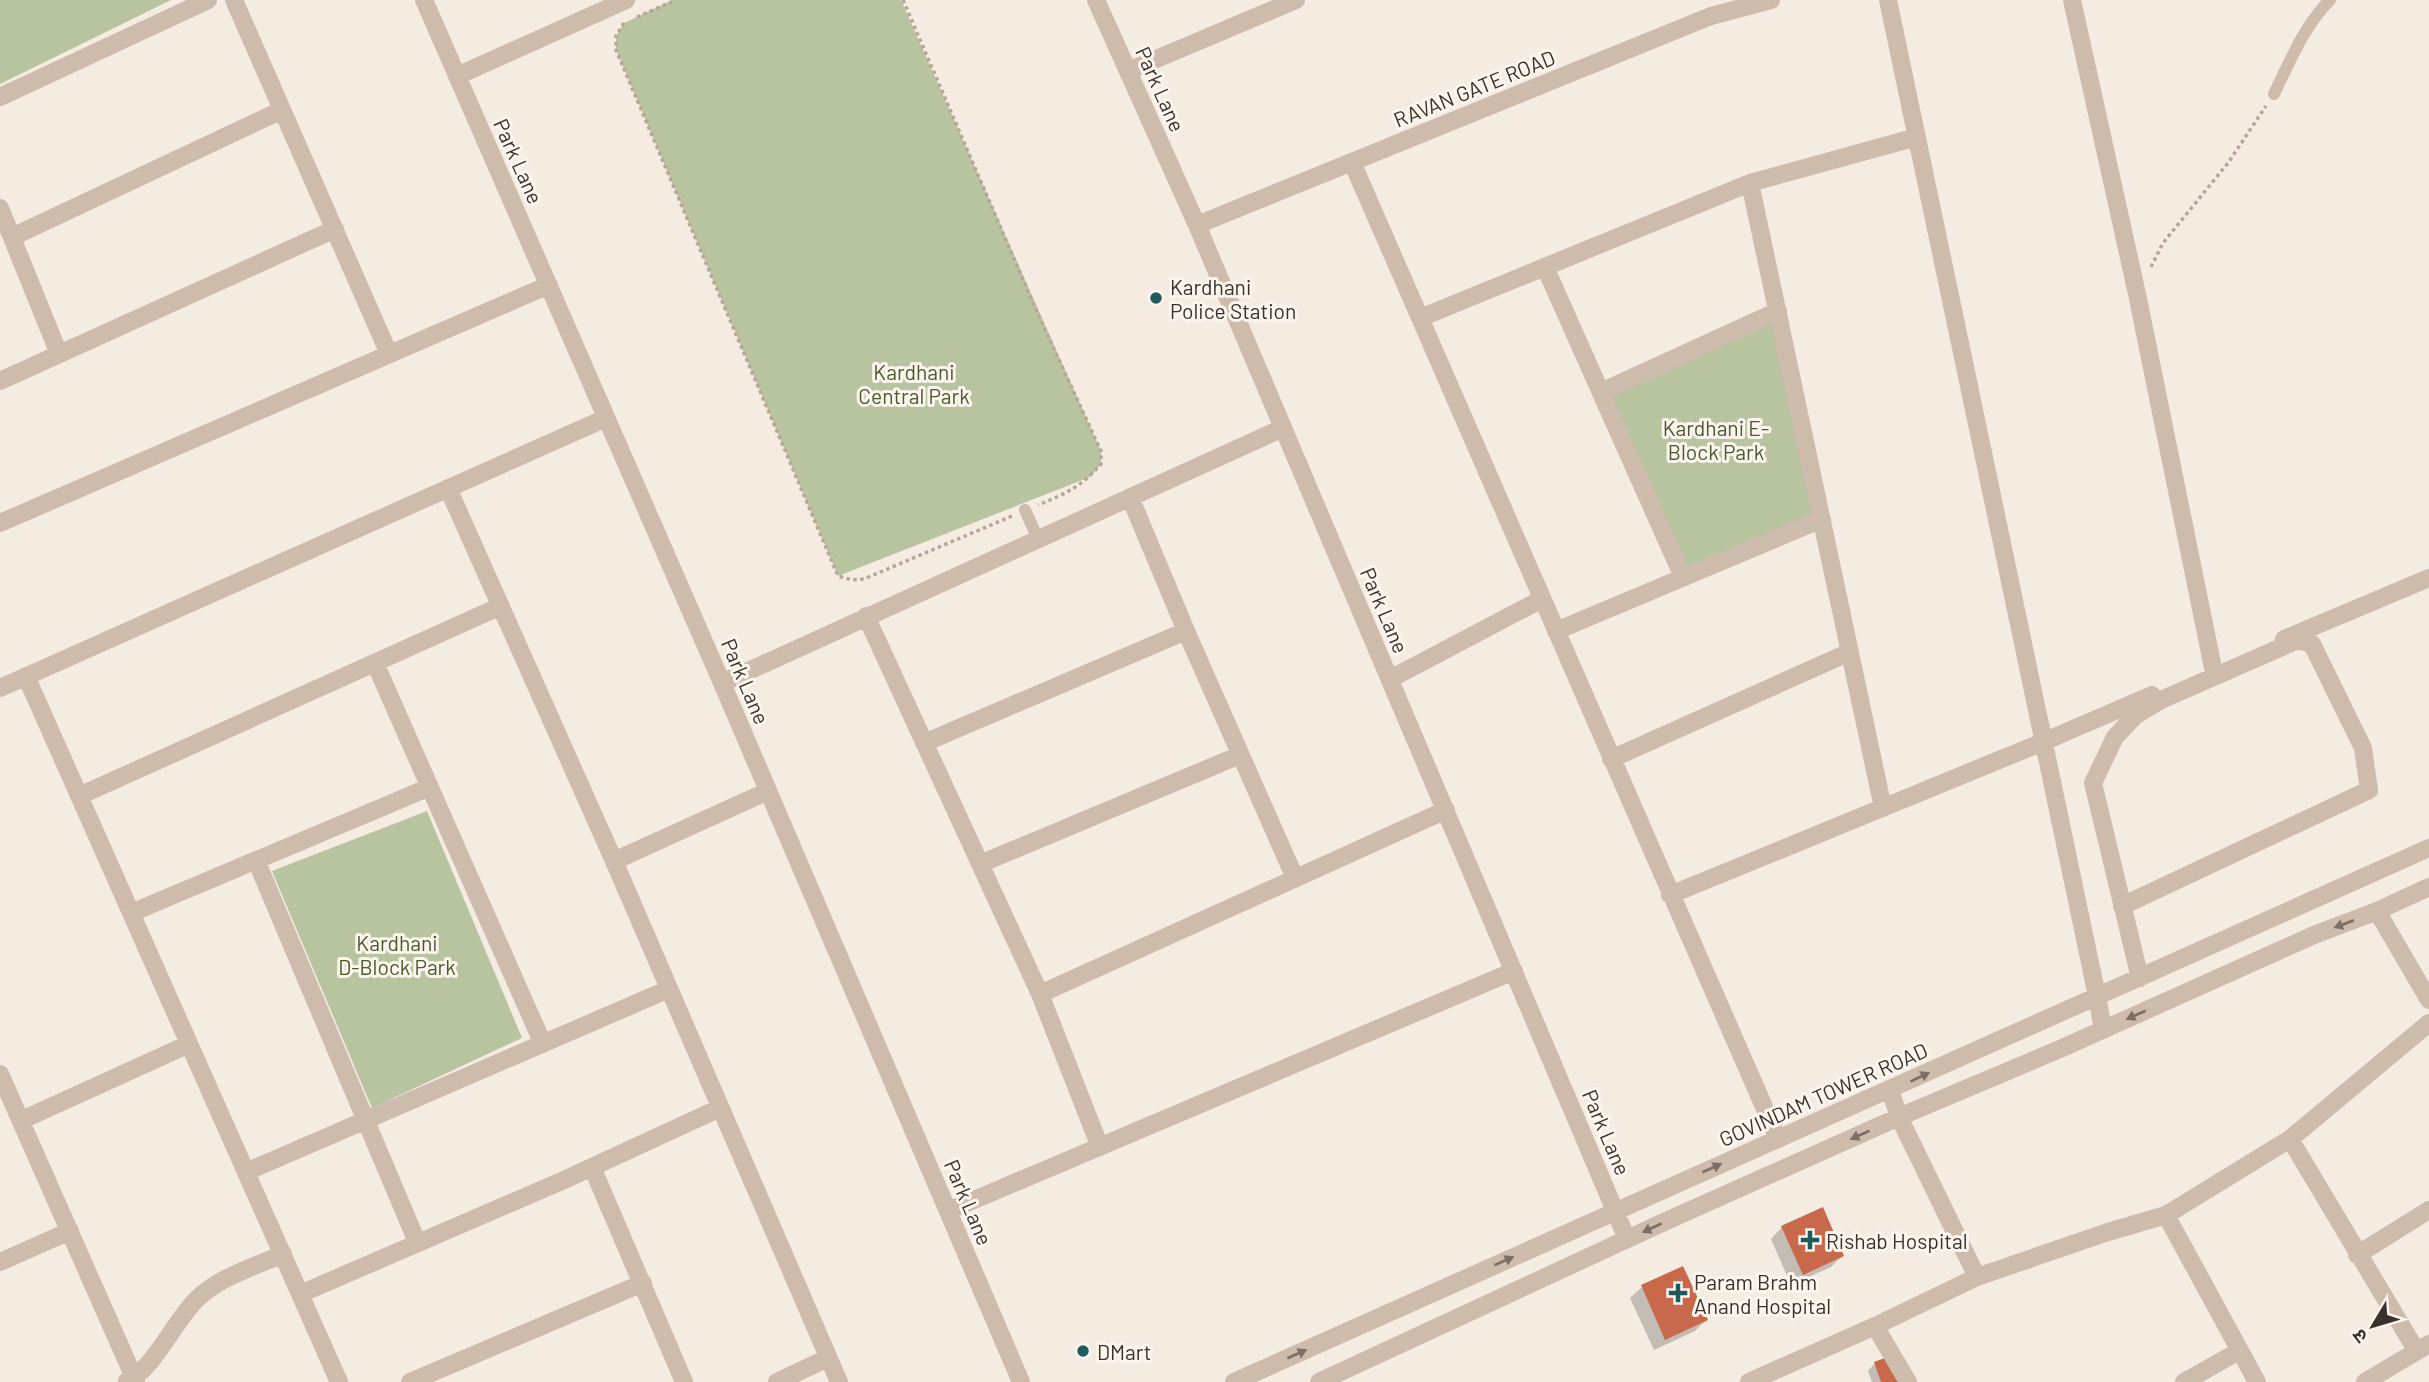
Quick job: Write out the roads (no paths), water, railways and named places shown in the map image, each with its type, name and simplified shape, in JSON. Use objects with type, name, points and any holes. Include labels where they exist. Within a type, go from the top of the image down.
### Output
[{"type":"street","points":[[0,97],[208,0]]},
{"type":"street","points":[[234,0],[389,354]]},
{"type":"street","name":"Park Lane","points":[[424,0],[722,683],[1021,1382]]},
{"type":"street","name":"Park Lane","points":[[1096,0],[1197,225],[1628,1240]]},
{"type":"street","points":[[1128,71],[1274,4],[1296,0]]},
{"type":"street","name":"RAVAN GATE ROAD","points":[[1197,225],[1352,162],[1708,8],[1771,0]]},
{"type":"street","points":[[1888,0],[2103,1030]]},
{"type":"street","points":[[2072,0],[2137,294],[2213,668]]},
{"type":"street","points":[[457,76],[614,2]]},
{"type":"street","points":[[12,237],[282,110]]},
{"type":"street","points":[[1420,318],[1750,183],[1917,137]]},
{"type":"street","points":[[1352,162],[1778,1139]]},
{"type":"street","points":[[1750,183],[1883,808]]},
{"type":"street","points":[[0,208],[59,354]]},
{"type":"street","points":[[0,381],[335,229]]},
{"type":"street","points":[[1545,267],[1683,577]]},
{"type":"street","points":[[0,523],[549,285]]},
{"type":"street","points":[[1601,392],[1778,311]]},
{"type":"street","points":[[0,688],[606,418]]},
{"type":"street","points":[[722,683],[1283,428]]},
{"type":"street","points":[[448,488],[614,861],[838,1382]]},
{"type":"street","points":[[1130,498],[1295,878]]},
{"type":"street","points":[[1556,631],[1822,519]]},
{"type":"street","points":[[1670,895],[2043,742],[2429,578]]},
{"type":"street","points":[[1390,679],[1542,599]]},
{"type":"street","points":[[79,796],[501,606]]},
{"type":"street","points":[[866,616],[1040,995],[1100,1147]]},
{"type":"street","points":[[924,743],[1186,632]]},
{"type":"street","points":[[2122,906],[2370,790],[2363,748],[2312,644],[2298,640],[2161,700],[2136,715],[2115,737],[2092,783],[2122,906],[2140,978]]},
{"type":"street","points":[[1611,759],[1850,652]]},
{"type":"street","points":[[375,663],[542,1044]]},
{"type":"street","points":[[26,677],[339,1382]]},
{"type":"street","points":[[980,864],[1240,755]]},
{"type":"street","points":[[131,913],[430,787]]},
{"type":"street","points":[[614,861],[768,791]]},
{"type":"street","points":[[1040,995],[1446,810]]},
{"type":"street","name":"GOVINDAM TOWER ROAD","points":[[1234,1382],[2429,848]]},
{"type":"street","points":[[256,860],[417,1242]]},
{"type":"street","points":[[1319,1382],[1899,1118],[2429,887]]},
{"type":"street","points":[[2377,911],[2429,1000]]},
{"type":"street","points":[[948,1211],[1514,971]]},
{"type":"street","points":[[246,1172],[367,1122],[669,989]]},
{"type":"street","points":[[1749,1382],[1977,1277],[2166,1215],[2290,1139],[2429,1023]]},
{"type":"street","points":[[22,1120],[189,1044]]},
{"type":"street","points":[[0,1074],[70,1231],[131,1381],[158,1351],[195,1300],[212,1286],[283,1254]]},
{"type":"street","points":[[1890,1090],[1899,1118],[1977,1277]]},
{"type":"street","points":[[300,1294],[592,1167],[720,1108]]},
{"type":"street","points":[[2290,1139],[2357,1255],[2423,1347],[2365,1382]]},
{"type":"street","points":[[592,1167],[684,1382]]},
{"type":"street","points":[[2357,1255],[2429,1210]]},
{"type":"street","points":[[2166,1215],[2257,1382]]},
{"type":"street","points":[[0,1262],[70,1231]]},
{"type":"street","points":[[410,1382],[643,1283]]},
{"type":"street","points":[[1875,1326],[1908,1382]]},
{"type":"street","points":[[2185,1382],[2239,1351]]},
{"type":"street","points":[[777,1382],[828,1358]]},
{"type":"lane","points":[[2273,94],[2305,31],[2330,0]]},
{"type":"lane","points":[[1025,510],[1038,539]]},
{"type":"place","name":"Kardhani Police Station","points":[[1156,298]]},
{"type":"place","name":"Rishab Hospital","points":[[1810,1240]]},
{"type":"place","name":"Param Brahm Anand Hospital","points":[[1678,1293]]},
{"type":"place","name":"DMart","points":[[1083,1351]]},
{"type":"park label","name":"Kardhani Central Park","points":[[914,383]]},
{"type":"park label","name":"Kardhani E- Block Park","points":[[1716,439]]},
{"type":"park label","name":"Kardhani D-Block Park","points":[[397,954]]}]
